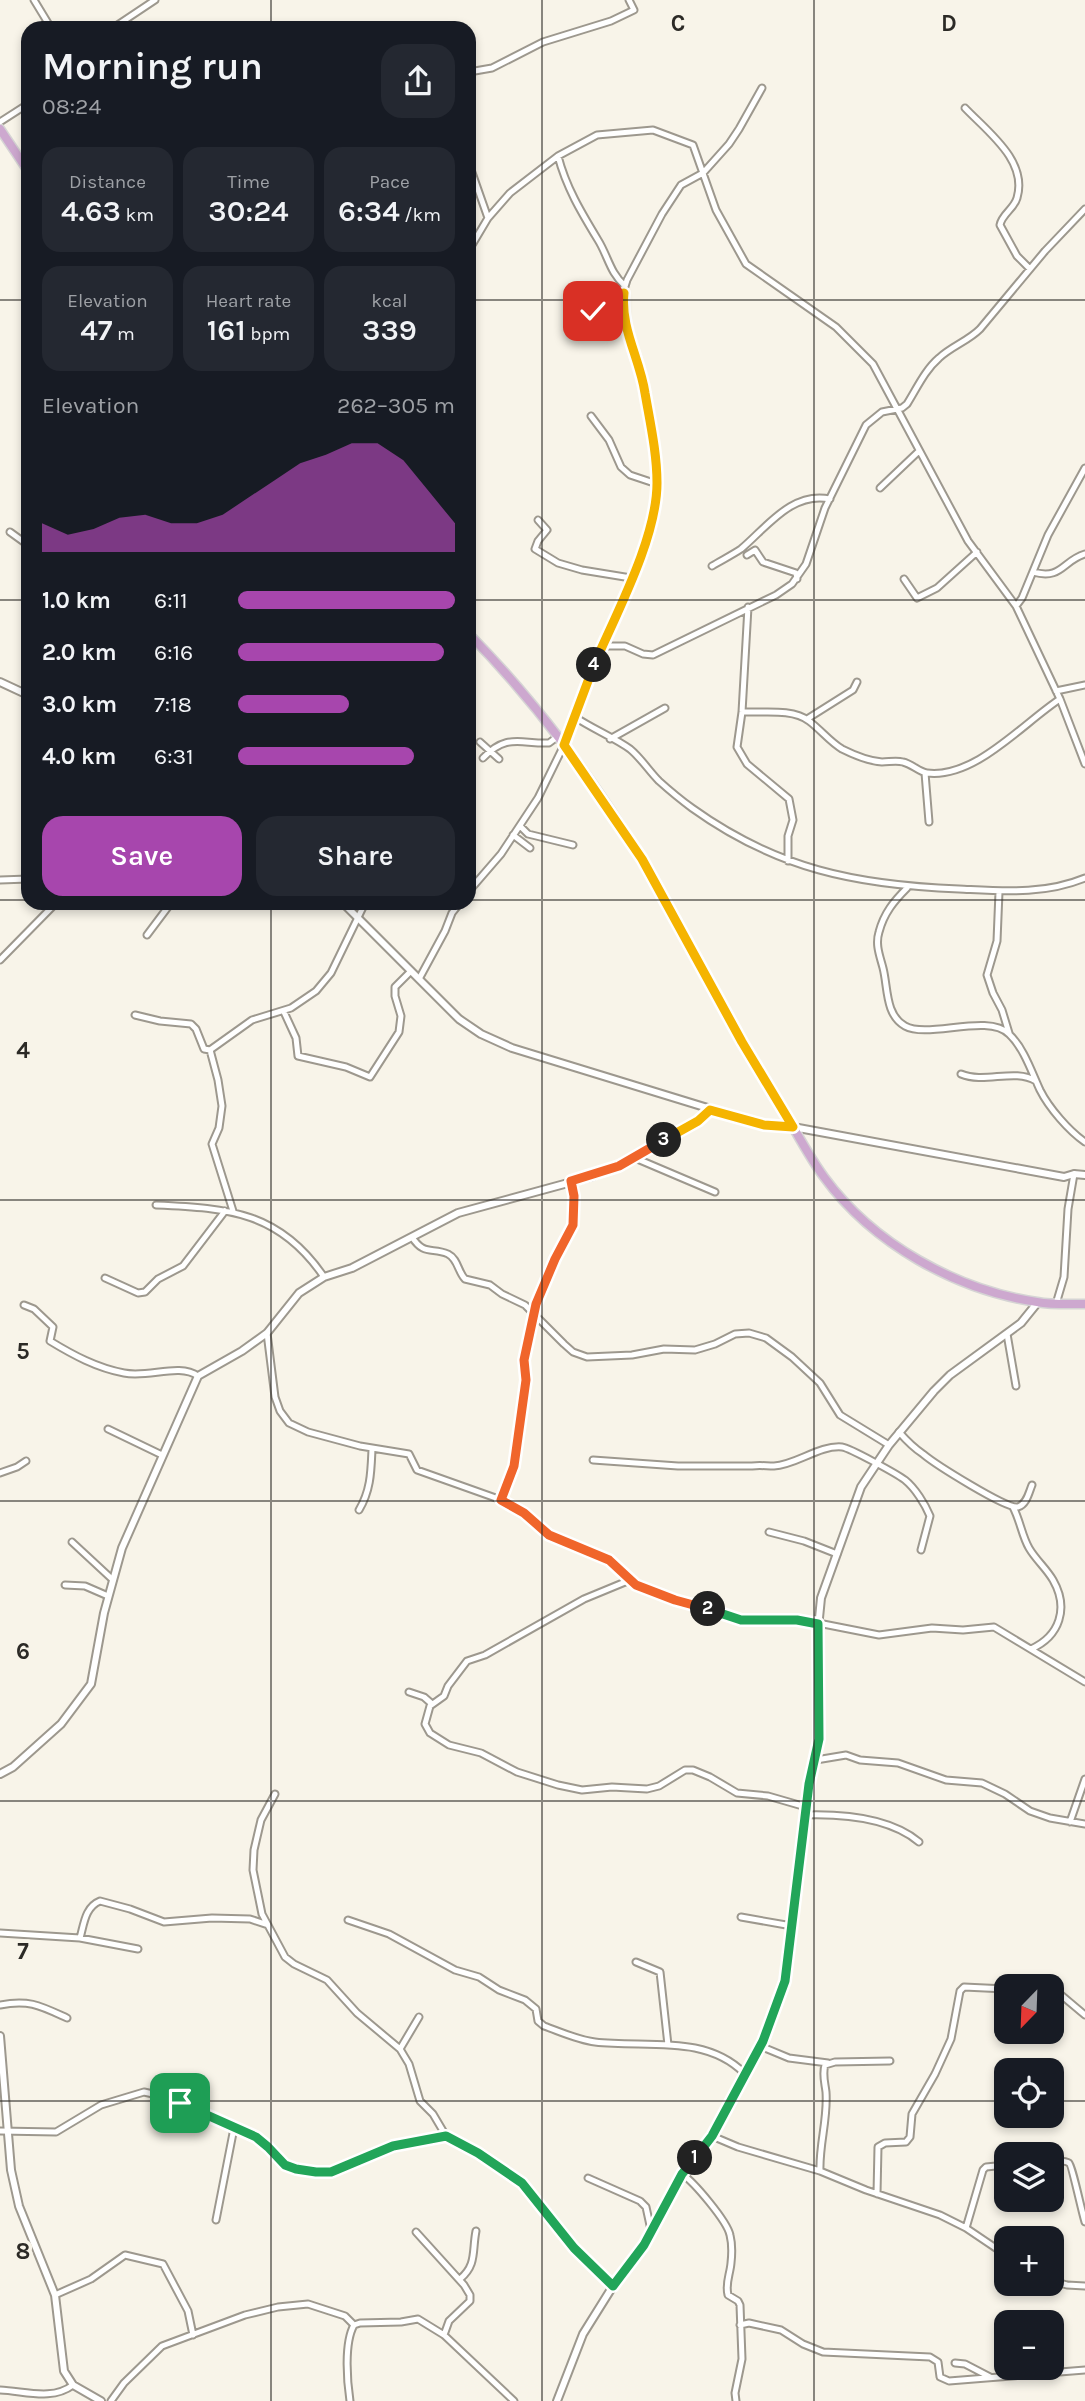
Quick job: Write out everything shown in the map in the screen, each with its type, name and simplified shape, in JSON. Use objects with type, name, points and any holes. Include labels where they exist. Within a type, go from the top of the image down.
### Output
[{"type":"main road","points":[[0,129],[21,160]]},
{"type":"main road","points":[[476,642],[564,745],[642,859],[742,1042],[811,1158],[836,1192],[885,1238],[926,1264],[964,1283],[1038,1302],[1085,1304]]},
{"type":"street","points":[[34,0],[47,21]]},
{"type":"street","points":[[124,21],[155,0]]},
{"type":"street","points":[[476,71],[492,68],[543,42],[611,21],[634,10],[629,0]]},
{"type":"street","points":[[476,883],[531,812],[564,745],[602,646],[648,539],[657,484],[654,449],[644,386],[626,324],[625,285],[662,214],[681,185],[703,173],[739,129],[762,88]]},
{"type":"street","points":[[0,122],[21,108]]},
{"type":"street","points":[[965,108],[1010,157],[1019,173],[1016,201],[1000,220],[1000,225],[1017,256],[1030,269]]},
{"type":"street","points":[[476,238],[488,218],[510,193],[558,156],[597,135],[653,130],[693,145],[726,230],[746,264],[836,327],[873,364],[968,541],[1016,606],[1056,691],[1085,764]]},
{"type":"street","points":[[558,156],[576,203],[599,242],[613,274],[625,285]]},
{"type":"street","points":[[476,184],[488,218]]},
{"type":"street","points":[[602,646],[625,646],[643,654],[653,654],[776,595],[797,579],[813,550],[822,517],[866,425],[882,412],[907,404],[939,358],[980,329],[1085,209]]},
{"type":"street","points":[[573,313],[593,311],[605,300],[624,293]]},
{"type":"street","points":[[611,331],[626,324]]},
{"type":"street","points":[[591,416],[609,440],[621,467],[630,475],[657,484]]},
{"type":"street","points":[[880,488],[919,450]]},
{"type":"street","points":[[1016,606],[1054,523],[1085,468]]},
{"type":"street","points":[[712,566],[738,551],[790,505],[813,499],[830,499]]},
{"type":"street","points":[[538,520],[547,530],[535,549],[558,563],[631,578]]},
{"type":"street","points":[[10,532],[21,540]]},
{"type":"street","points":[[747,555],[755,550],[763,562],[796,573],[797,579]]},
{"type":"street","points":[[904,579],[917,598],[928,594],[977,552]]},
{"type":"street","points":[[1033,572],[1054,574],[1085,554]]},
{"type":"street","points":[[748,607],[742,712],[737,738],[740,753],[752,769],[786,795],[791,806],[793,820],[788,836],[788,860]]},
{"type":"street","points":[[0,682],[21,692]]},
{"type":"street","points":[[807,719],[853,690],[858,682]]},
{"type":"street","points":[[1056,691],[1085,685]]},
{"type":"street","points":[[742,712],[789,714],[807,719],[838,747],[854,755],[883,762],[907,762],[925,773],[958,768],[986,755],[1059,699]]},
{"type":"street","points":[[610,739],[665,708]]},
{"type":"street","points":[[575,717],[632,751],[659,781],[692,808],[757,846],[832,875],[907,887],[999,891],[1036,890],[1085,878]]},
{"type":"street","points":[[482,758],[489,751],[515,739],[549,743],[557,737]]},
{"type":"street","points":[[480,742],[499,759]]},
{"type":"street","points":[[925,773],[929,822]]},
{"type":"street","points":[[520,825],[528,834],[573,845]]},
{"type":"street","points":[[513,835],[530,848]]},
{"type":"street","points":[[0,880],[21,879]]},
{"type":"street","points":[[907,887],[889,908],[877,943],[884,970],[885,991],[899,1021],[913,1029],[968,1025],[996,1028],[1009,1033]]},
{"type":"street","points":[[999,891],[997,941],[986,975],[1009,1033],[1036,1081],[1057,1115],[1085,1142]]},
{"type":"street","points":[[0,960],[49,910]]},
{"type":"street","points":[[147,935],[166,910]]},
{"type":"street","points":[[350,910],[470,1027],[495,1041],[764,1125],[793,1127],[1065,1177],[1085,1175]]},
{"type":"street","points":[[209,1050],[252,1020],[284,1012],[303,1001],[327,978],[361,910]]},
{"type":"street","points":[[419,979],[454,910]]},
{"type":"street","points":[[284,1012],[296,1038],[298,1056],[346,1067],[370,1077],[398,1032],[401,1016],[395,987],[411,971]]},
{"type":"street","points":[[135,1014],[160,1021],[191,1024],[196,1029],[204,1049],[209,1050]]},
{"type":"street","points":[[209,1050],[222,1106],[219,1128],[212,1144],[233,1211]]},
{"type":"street","points":[[961,1074],[972,1079],[1023,1077],[1036,1081]]},
{"type":"street","points":[[0,1774],[13,1767],[48,1737],[85,1694],[93,1678],[108,1596],[122,1548],[198,1376],[267,1333],[299,1293],[324,1277],[352,1268],[458,1213],[604,1172],[686,1129],[710,1110]]},
{"type":"street","points":[[635,1158],[715,1192]]},
{"type":"street","points":[[1056,1304],[1066,1264],[1068,1209],[1074,1174]]},
{"type":"street","points":[[501,1500],[514,1466],[526,1380],[524,1360],[534,1313],[541,1290],[573,1225],[571,1181]]},
{"type":"street","points":[[156,1205],[233,1211],[249,1216],[282,1233],[306,1255],[324,1277]]},
{"type":"street","points":[[105,1278],[138,1293],[145,1292],[158,1279],[183,1266],[226,1211]]},
{"type":"street","points":[[412,1237],[425,1250],[449,1254],[465,1279],[490,1285],[525,1305],[573,1352],[587,1357],[632,1355],[664,1349],[695,1350],[735,1334],[766,1338],[820,1383],[839,1415],[889,1445]]},
{"type":"street","points":[[558,2401],[583,2334],[613,2286],[630,2265],[682,2174],[712,2136],[760,2046],[785,1981],[806,1811],[816,1760],[819,1719],[818,1624],[821,1598],[857,1496],[889,1445],[950,1375],[1021,1323],[1038,1302]]},
{"type":"street","points":[[24,1305],[34,1309],[53,1327],[50,1341],[88,1362],[126,1374],[153,1374],[183,1369],[198,1376]]},
{"type":"street","points":[[267,1333],[275,1397],[280,1411],[289,1423],[308,1432],[372,1449],[409,1454],[419,1471],[501,1500],[524,1513],[549,1535],[609,1560],[630,1580],[675,1600],[741,1620],[797,1620],[879,1635],[932,1628],[963,1630],[994,1627],[1085,1682]]},
{"type":"street","points":[[1007,1334],[1016,1386]]},
{"type":"street","points":[[108,1429],[162,1455]]},
{"type":"street","points":[[899,1432],[929,1459],[989,1496],[1013,1507],[1023,1504],[1032,1485]]},
{"type":"street","points":[[593,1460],[678,1466],[775,1466],[830,1448],[842,1447],[863,1455],[904,1479],[928,1511],[930,1518],[921,1550]]},
{"type":"street","points":[[359,1510],[368,1496],[372,1449]]},
{"type":"street","points":[[0,1473],[26,1461]]},
{"type":"street","points":[[1013,1507],[1029,1548],[1053,1580],[1061,1605],[1054,1633],[1031,1649]]},
{"type":"street","points":[[769,1532],[804,1541],[837,1555]]},
{"type":"street","points":[[72,1542],[113,1580]]},
{"type":"street","points":[[630,1580],[584,1600],[485,1655],[467,1661],[453,1678],[444,1696],[432,1704],[425,1724],[430,1733],[449,1745],[492,1758],[517,1772],[558,1785],[582,1790],[612,1787],[647,1789],[659,1786],[685,1770],[692,1770],[737,1793],[768,1796],[806,1811],[855,1817],[909,1833],[919,1842]]},
{"type":"street","points":[[65,1586],[85,1586],[108,1596]]},
{"type":"street","points":[[409,1692],[424,1697],[432,1704]]},
{"type":"street","points":[[816,1760],[846,1755],[860,1760],[898,1763],[946,1780],[982,1783],[1006,1794],[1030,1811],[1085,1824]]},
{"type":"street","points":[[1070,1822],[1085,1779]]},
{"type":"street","points":[[275,1794],[261,1819],[253,1860],[256,1893],[268,1926],[288,1960],[327,1980],[357,2013],[400,2049],[409,2064],[419,2101],[433,2114],[446,2136],[478,2153],[522,2183],[574,2248],[613,2286]]},
{"type":"street","points":[[80,1938],[86,1914],[95,1902],[100,1901],[164,1922],[212,1918],[250,1919],[268,1926]]},
{"type":"street","points":[[741,1916],[792,1926]]},
{"type":"street","points":[[348,1920],[389,1934],[455,1970],[479,1977],[499,1990],[525,2000],[536,2009],[538,2021],[544,2026],[591,2041],[692,2046],[734,2064],[744,2073]]},
{"type":"street","points":[[0,1933],[80,1938],[138,1949]]},
{"type":"street","points":[[636,1962],[660,1972],[668,2045]]},
{"type":"street","points":[[877,2194],[877,2151],[881,2144],[906,2142],[910,2137],[912,2113],[935,2074],[951,2039],[960,1991],[964,1987],[994,1990]]},
{"type":"street","points":[[1064,1997],[1085,2015]]},
{"type":"street","points":[[0,2005],[19,2001],[33,2003],[66,2018]]},
{"type":"street","points":[[400,2049],[419,2017]]},
{"type":"street","points":[[0,2036],[4,2131],[10,2170],[19,2206],[55,2295],[64,2371],[73,2385],[101,2401]]},
{"type":"street","points":[[760,2046],[789,2058],[828,2063],[890,2061]]},
{"type":"street","points":[[820,2171],[820,2142],[827,2106],[823,2069],[828,2063]]},
{"type":"street","points":[[4,2131],[56,2132],[101,2105],[122,2096],[144,2092],[171,2098],[256,2137],[285,2165],[316,2172],[331,2172],[393,2146],[446,2136]]},
{"type":"street","points":[[216,2220],[234,2127]]},
{"type":"street","points":[[712,2136],[820,2171],[940,2215],[994,2247]]},
{"type":"street","points":[[1064,2162],[1071,2165],[1085,2222]]},
{"type":"street","points":[[965,2228],[983,2170],[994,2166]]},
{"type":"street","points":[[682,2174],[709,2202],[730,2234],[731,2264],[726,2291],[740,2305],[742,2359],[734,2393],[736,2401]]},
{"type":"street","points":[[588,2178],[640,2201],[646,2207],[651,2231]]},
{"type":"street","points":[[460,2279],[474,2262],[477,2231]]},
{"type":"street","points":[[416,2232],[460,2279],[471,2298],[449,2321],[444,2335]]},
{"type":"street","points":[[55,2295],[91,2279],[125,2255],[158,2262],[165,2267],[188,2311],[193,2335]]},
{"type":"street","points":[[1064,2284],[1085,2286]]},
{"type":"street","points":[[111,2401],[124,2383],[157,2350],[245,2315],[278,2307],[308,2304],[345,2316],[354,2325]]},
{"type":"street","points":[[354,2325],[418,2319],[444,2335],[514,2401]]},
{"type":"street","points":[[740,2325],[749,2323],[772,2327],[823,2353],[930,2357],[938,2362],[940,2377],[948,2381],[1085,2370]]},
{"type":"street","points":[[350,2401],[347,2377],[349,2339],[354,2325]]},
{"type":"street","points":[[955,2363],[965,2364],[990,2377]]},
{"type":"street","points":[[0,2390],[54,2395],[73,2385]]},
{"type":"route","points":[[180,2103],[256,2137],[285,2165],[316,2172],[331,2172],[393,2146],[446,2136],[478,2153],[522,2183],[574,2248],[613,2286],[644,2245],[682,2174],[712,2136],[763,2041],[785,1981],[809,1784],[819,1739],[818,1624],[797,1620],[741,1620],[636,1585],[616,1564],[549,1535],[516,1507],[501,1500],[514,1466],[526,1380],[524,1360],[536,1304],[573,1225],[574,1196],[571,1181],[604,1172],[635,1158],[686,1129],[710,1110],[773,1127],[793,1127],[742,1042],[642,859],[564,745],[590,674],[648,539],[657,484],[644,386],[626,324],[624,293],[605,300],[593,311]]}]
